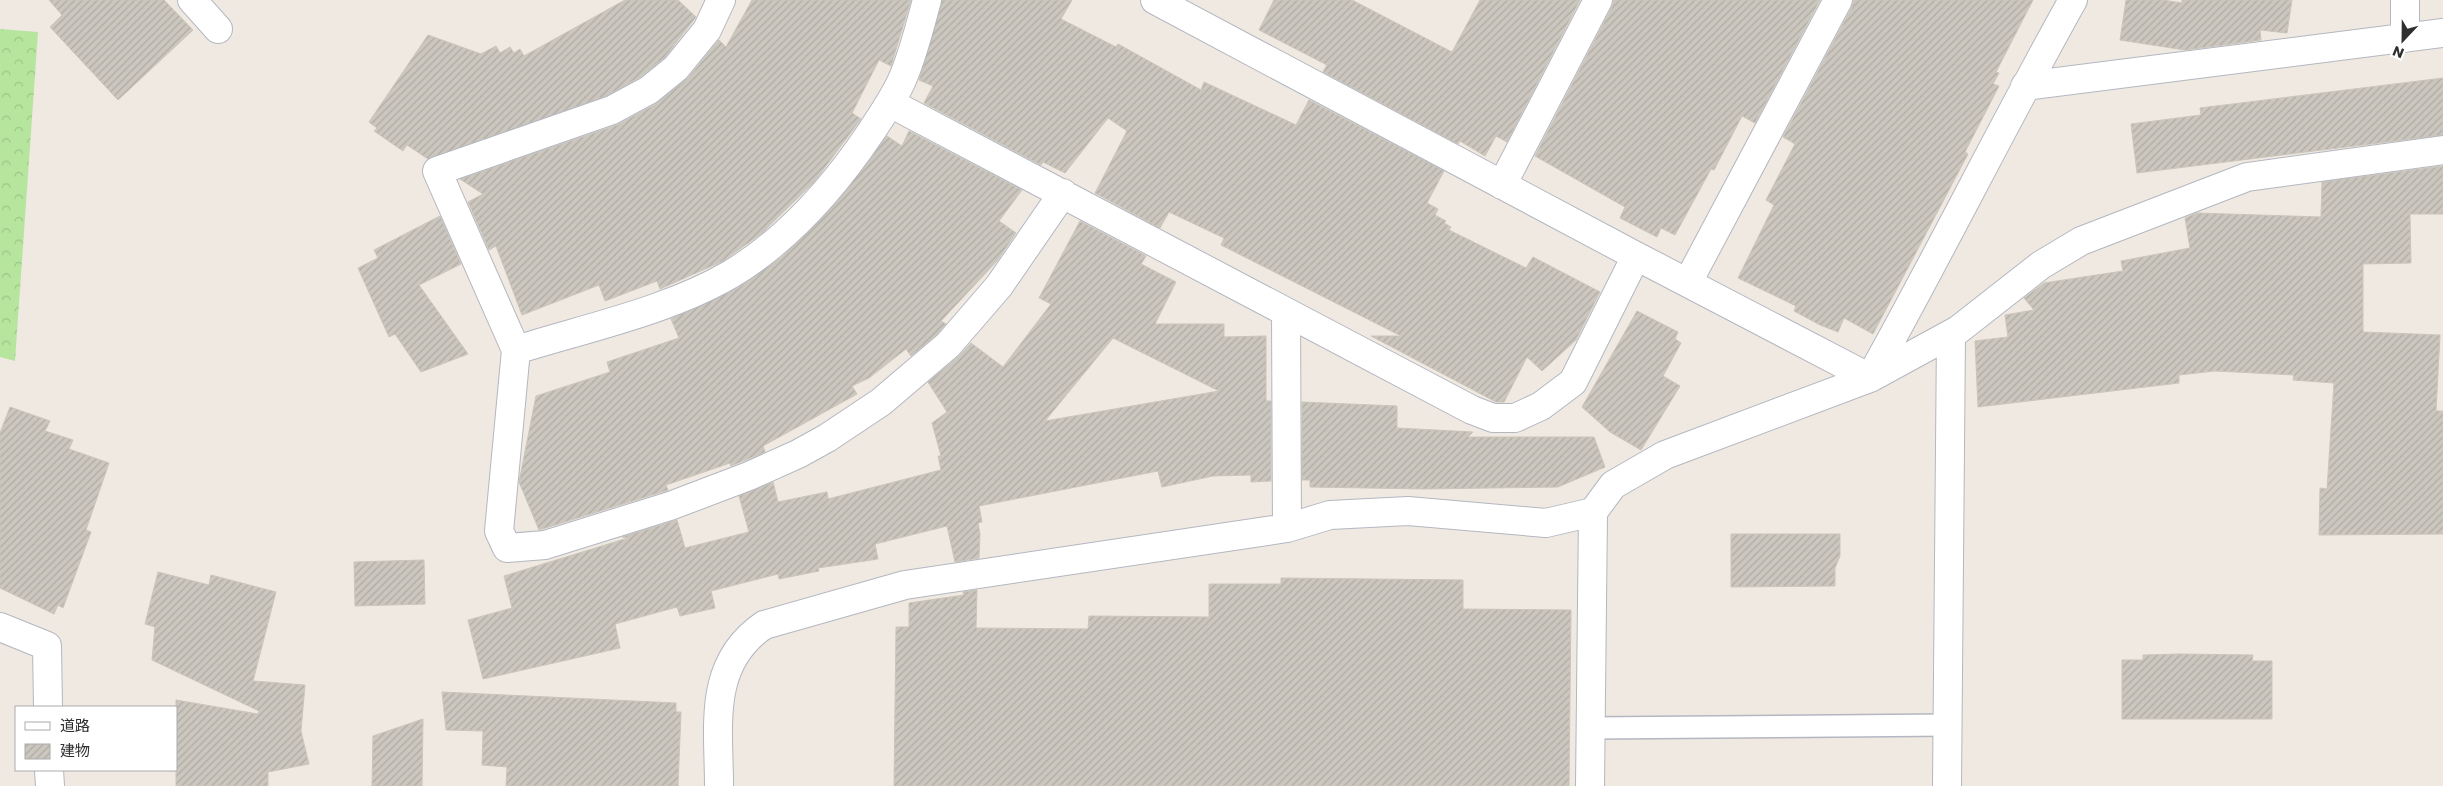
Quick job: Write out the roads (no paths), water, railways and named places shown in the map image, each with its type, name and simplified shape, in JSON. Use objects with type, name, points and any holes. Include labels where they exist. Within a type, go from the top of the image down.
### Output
[{"type":"street","points":[[192,0],[218,29]]},
{"type":"street","points":[[721,0],[707,30],[676,68],[649,90],[612,110],[437,171],[516,350],[499,531],[507,548],[545,545],[670,506],[749,476],[798,454],[827,438],[881,402],[948,345],[999,286],[1063,193]]},
{"type":"street","points":[[516,350],[663,304],[731,273],[772,243],[829,190],[890,103],[903,79],[927,0]]},
{"type":"street","points":[[1155,0],[1636,256],[1870,378]]},
{"type":"street","points":[[1502,185],[1598,0]]},
{"type":"street","points":[[1688,282],[1838,0]]},
{"type":"street","points":[[1870,378],[1911,305],[2025,86],[2073,0]]},
{"type":"street","points":[[2405,0],[2405,38]]},
{"type":"street","points":[[2025,86],[2443,33]]},
{"type":"street","points":[[890,103],[1063,193],[1286,313],[1472,410],[1494,418],[1515,418],[1549,401],[1573,382],[1636,256]]},
{"type":"street","points":[[1590,786],[1593,512],[1613,485],[1665,455],[1870,378],[1951,334],[2041,264],[2081,241],[2247,177],[2443,150]]},
{"type":"street","points":[[1286,313],[1287,528]]},
{"type":"street","points":[[1947,786],[1951,334]]},
{"type":"street","points":[[719,786],[719,696],[724,676],[742,644],[750,634],[764,626],[905,585],[1287,528],[1330,514],[1408,511],[1546,523],[1593,512]]},
{"type":"street","points":[[0,627],[47,646],[48,706]]},
{"type":"street","points":[[49,771],[50,786]]},
{"type":"lane","points":[[1590,728],[1948,725]]}]
